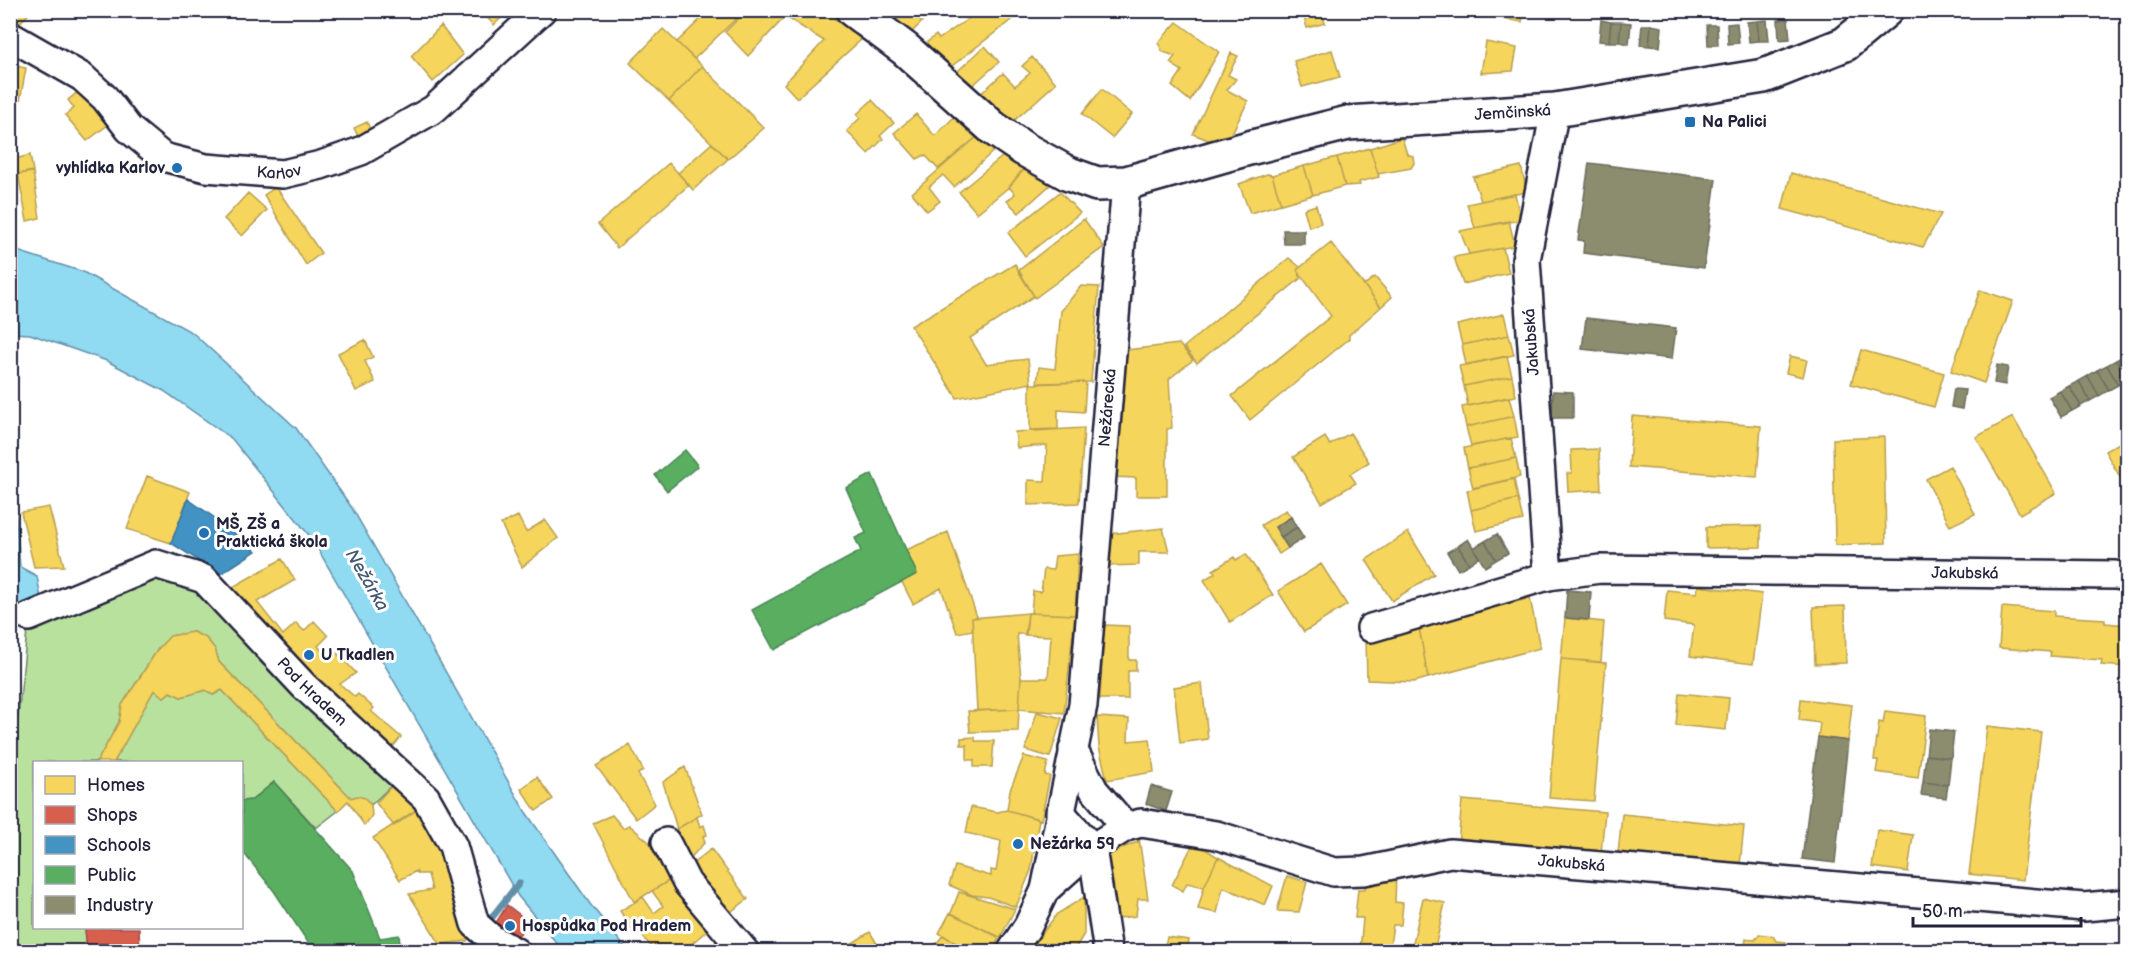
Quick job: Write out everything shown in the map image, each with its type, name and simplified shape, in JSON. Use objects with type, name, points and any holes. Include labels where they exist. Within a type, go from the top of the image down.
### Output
[{"type":"street","name":"Karlov","points":[[10,36],[82,76],[105,98],[129,129],[163,157],[206,168],[283,174],[321,165],[361,151],[424,115],[542,10]]},
{"type":"street","points":[[853,10],[905,49],[993,128],[1024,149],[1069,174],[1098,184],[1126,183]]},
{"type":"street","name":"Jemčinská","points":[[1126,183],[1348,123],[1555,110],[1764,76],[1845,44],[1886,10]]},
{"type":"street","name":"Jakubská","points":[[1548,576],[1526,260],[1555,110]]},
{"type":"street","name":"Nežárecká","points":[[1011,951],[1028,926],[1045,890],[1083,705],[1126,183]]},
{"type":"street","name":"Pod Hradem","points":[[29,617],[156,564],[204,579],[304,686],[426,798],[453,846],[483,932],[516,951]]},
{"type":"street","name":"Jakubská","points":[[1371,628],[1548,576],[1600,569],[2115,575],[2127,577]]},
{"type":"street","points":[[1045,890],[1092,848],[1126,826],[1094,790],[1073,748]]},
{"type":"street","points":[[1060,812],[1092,848],[1108,951]]},
{"type":"street","name":"Jakubská","points":[[1126,826],[1141,823],[1216,835],[1334,872],[1364,871],[1450,853],[2084,907],[2127,903]]},
{"type":"street","points":[[666,842],[687,883],[745,951]]},
{"type":"green space","points":[[147,576],[202,588],[396,781],[371,805],[362,798],[351,798],[219,662],[215,649],[206,638],[193,632],[171,636],[158,649],[122,705],[119,722],[98,761],[33,761],[33,929],[85,929],[87,951],[11,952],[10,757],[17,727],[27,631]]},
{"type":"green space","points":[[154,690],[164,697],[170,692],[181,697],[206,690],[213,695],[222,690],[338,811],[316,828],[274,782],[252,800],[243,801],[243,761],[115,761]]},
{"type":"water","name":"Nežárka","points":[[11,249],[83,272],[193,333],[296,428],[352,508],[525,811],[590,904],[628,951],[563,951],[518,896],[312,539],[232,439],[164,391],[107,361],[30,334],[11,333]]},
{"type":"water","points":[[10,440],[20,567],[37,576],[41,599],[23,606],[11,607]]},
{"type":"building: Homes","points":[[10,10],[33,10],[13,29],[10,27]]},
{"type":"building: Homes","points":[[480,10],[509,10],[494,25]]},
{"type":"building: Homes","points":[[710,10],[745,10],[694,59],[677,42]]},
{"type":"building: Homes","points":[[747,10],[775,10],[785,17],[748,56],[725,32]]},
{"type":"building: Homes","points":[[775,10],[820,10],[864,37],[797,98],[784,84],[824,41]]},
{"type":"building: Homes","points":[[874,10],[901,10],[889,23]]},
{"type":"building: Homes","points":[[905,10],[919,10],[915,16],[922,22],[906,38],[891,24]]},
{"type":"building: Homes","points":[[981,10],[1016,10],[1019,14],[939,76],[921,47],[936,35],[939,39]]},
{"type":"building: Homes","points":[[1302,10],[1321,10],[1325,23],[1307,28]]},
{"type":"building: Homes","points":[[1486,10],[1524,10],[1522,22],[1485,16]]},
{"type":"building: Homes","points":[[1177,22],[1219,52],[1190,101],[1172,86],[1182,71],[1170,63],[1175,56],[1163,52],[1158,43]]},
{"type":"building: Homes","points":[[441,26],[463,55],[433,82],[411,56]]},
{"type":"building: Homes","points":[[663,29],[702,66],[669,101],[630,63]]},
{"type":"building: Homes","points":[[1486,42],[1517,48],[1513,71],[1481,73]]},
{"type":"building: Homes","points":[[985,46],[999,62],[964,93],[948,80]]},
{"type":"building: Homes","points":[[1332,50],[1340,77],[1302,87],[1294,61]]},
{"type":"building: Homes","points":[[1231,53],[1238,56],[1228,75],[1236,79],[1227,90],[1248,101],[1230,137],[1211,141],[1193,134]]},
{"type":"building: Homes","points":[[1032,57],[1056,83],[1007,127],[974,100],[1003,73],[1015,86],[1030,73],[1022,66]]},
{"type":"building: Homes","points":[[11,65],[26,68],[20,101],[10,99]]},
{"type":"building: Homes","points":[[702,66],[764,128],[728,159],[669,101]]},
{"type":"building: Homes","points":[[84,87],[113,121],[87,141],[65,115],[74,108],[68,100]]},
{"type":"building: Homes","points":[[1102,89],[1132,114],[1112,138],[1082,114]]},
{"type":"building: Homes","points":[[872,100],[894,123],[880,136],[883,139],[868,154],[847,131],[860,118],[857,114]]},
{"type":"building: Homes","points":[[958,113],[978,136],[938,169],[925,155],[917,159],[894,133],[916,114],[935,136]]},
{"type":"building: Homes","points":[[367,122],[372,134],[360,140],[354,128]]},
{"type":"building: Homes","points":[[978,136],[998,147],[954,187],[943,175],[929,187],[940,201],[927,211],[912,193]]},
{"type":"building: Homes","points":[[1402,138],[1407,154],[1413,156],[1414,163],[1411,168],[1378,174],[1370,148]]},
{"type":"building: Homes","points":[[712,143],[728,159],[693,190],[678,173]]},
{"type":"building: Homes","points":[[1370,148],[1379,177],[1359,182],[1360,185],[1345,186],[1337,157]]},
{"type":"building: Homes","points":[[1008,152],[1024,168],[1009,187],[977,213],[959,192]]},
{"type":"building: Homes","points":[[30,155],[33,171],[18,174],[15,159]]},
{"type":"building: Homes","points":[[1337,157],[1345,186],[1313,195],[1304,166]]},
{"type":"building: Homes","points":[[669,163],[689,185],[617,248],[598,224]]},
{"type":"building: Homes","points":[[1304,166],[1313,195],[1281,204],[1272,175]]},
{"type":"building: Homes","points":[[1521,166],[1527,192],[1481,201],[1473,177]]},
{"type":"building: Homes","points":[[1025,168],[1050,185],[1019,213],[1007,201],[1015,194],[1009,187]]},
{"type":"building: Homes","points":[[33,172],[40,218],[27,221],[18,174]]},
{"type":"building: Homes","points":[[1791,173],[1941,214],[1923,247],[1782,209]]},
{"type":"building: Homes","points":[[1267,174],[1272,175],[1281,204],[1250,213],[1239,184]]},
{"type":"building: Homes","points":[[276,187],[321,253],[306,265],[264,195]]},
{"type":"building: Homes","points":[[1060,192],[1080,213],[1025,256],[1008,233]]},
{"type":"building: Homes","points":[[248,193],[267,210],[242,236],[224,219]]},
{"type":"building: Homes","points":[[1515,194],[1521,220],[1475,228],[1467,204]]},
{"type":"building: Homes","points":[[1316,205],[1321,223],[1309,227],[1304,209]]},
{"type":"building: Homes","points":[[1084,219],[1104,247],[1035,298],[1018,271]]},
{"type":"building: Homes","points":[[1509,221],[1515,246],[1469,254],[1460,231]]},
{"type":"building: Homes","points":[[1331,243],[1381,307],[1349,335],[1349,339],[1250,420],[1232,396],[1331,316],[1297,270]]},
{"type":"building: Homes","points":[[1503,248],[1509,273],[1463,284],[1454,257]]},
{"type":"building: Homes","points":[[1289,258],[1300,267],[1297,270],[1301,278],[1197,363],[1184,347]]},
{"type":"building: Homes","points":[[1015,264],[1034,296],[970,338],[986,364],[1028,359],[1031,383],[957,398],[911,326]]},
{"type":"building: Homes","points":[[1375,277],[1392,297],[1381,307],[1364,285]]},
{"type":"building: Homes","points":[[1081,286],[1099,287],[1091,382],[1037,383],[1039,367],[1055,369],[1061,311]]},
{"type":"building: Homes","points":[[1980,290],[2013,301],[1984,383],[1951,371]]},
{"type":"building: Homes","points":[[1504,314],[1509,335],[1462,345],[1457,325]]},
{"type":"building: Homes","points":[[1509,335],[1514,355],[1466,365],[1462,345]]},
{"type":"building: Homes","points":[[365,340],[373,357],[365,361],[375,382],[356,391],[338,353]]},
{"type":"building: Homes","points":[[1179,344],[1193,360],[1169,379],[1172,428],[1167,429],[1167,496],[1136,496],[1136,478],[1112,477],[1117,351]]},
{"type":"building: Homes","points":[[1861,350],[1944,373],[1934,407],[1851,384]]},
{"type":"building: Homes","points":[[1507,356],[1512,376],[1464,386],[1459,366]]},
{"type":"building: Homes","points":[[1790,356],[1807,360],[1803,377],[1786,373]]},
{"type":"building: Homes","points":[[1512,376],[1516,396],[1468,406],[1464,386]]},
{"type":"building: Homes","points":[[1086,382],[1084,412],[1058,410],[1058,429],[1030,430],[1030,384]]},
{"type":"building: Homes","points":[[1509,397],[1514,416],[1466,427],[1462,407]]},
{"type":"building: Homes","points":[[1514,416],[1518,437],[1471,446],[1466,427]]},
{"type":"building: Homes","points":[[1632,416],[1761,426],[1757,477],[1629,467]]},
{"type":"building: Homes","points":[[2013,417],[2056,493],[2020,514],[1976,437]]},
{"type":"building: Homes","points":[[1084,428],[1079,503],[1028,505],[1028,480],[1045,481],[1047,445],[1017,448],[1015,432]]},
{"type":"building: Homes","points":[[1350,433],[1369,462],[1350,474],[1356,483],[1322,503],[1293,457],[1325,437],[1330,445]]},
{"type":"building: Homes","points":[[1884,437],[1886,543],[1835,545],[1833,439]]},
{"type":"building: Homes","points":[[1511,438],[1516,458],[1468,468],[1464,448]]},
{"type":"building: Homes","points":[[2128,438],[2128,491],[2105,451]]},
{"type":"building: Homes","points":[[1599,449],[1601,490],[1568,492],[1567,473],[1572,473],[1571,450]]},
{"type":"building: Homes","points":[[1516,458],[1520,477],[1473,488],[1468,468]]},
{"type":"building: Homes","points":[[1950,466],[1975,514],[1950,526],[1926,479]]},
{"type":"building: Homes","points":[[147,476],[190,492],[171,543],[127,529]]},
{"type":"building: Homes","points":[[1514,479],[1518,499],[1471,510],[1467,490]]},
{"type":"building: Homes","points":[[1518,499],[1523,520],[1476,531],[1471,510]]},
{"type":"building: Homes","points":[[49,507],[64,566],[34,567],[21,512]]},
{"type":"building: Homes","points":[[1286,510],[1291,517],[1275,527],[1288,548],[1279,554],[1261,525]]},
{"type":"building: Homes","points":[[518,516],[526,532],[545,520],[558,538],[522,567],[501,524]]},
{"type":"building: Homes","points":[[1761,526],[1761,547],[1706,548],[1706,527]]},
{"type":"building: Homes","points":[[1163,528],[1169,552],[1139,552],[1139,565],[1106,566],[1109,534]]},
{"type":"building: Homes","points":[[948,532],[977,617],[972,618],[973,630],[957,633],[941,588],[913,604],[902,582],[917,574],[906,550]]},
{"type":"building: Homes","points":[[1408,532],[1434,574],[1392,601],[1366,560]]},
{"type":"building: Homes","points":[[1078,554],[1075,615],[1031,613],[1033,591],[1041,592],[1044,569],[1053,570],[1055,556]]},
{"type":"building: Homes","points":[[1246,554],[1273,595],[1230,622],[1204,580],[1215,573],[1213,570],[1234,557],[1236,560]]},
{"type":"building: Homes","name":"U Tkadlen","points":[[282,559],[295,580],[257,602],[283,635],[296,623],[304,631],[314,621],[328,636],[318,646],[325,654],[335,647],[335,651],[356,673],[340,684],[355,697],[358,694],[374,708],[371,711],[401,737],[388,753],[224,592]]},
{"type":"building: Homes","points":[[1321,564],[1347,605],[1304,632],[1278,591]]},
{"type":"building: Homes","points":[[1698,586],[1762,594],[1753,664],[1690,656],[1694,625],[1664,621],[1667,590],[1697,593]]},
{"type":"building: Homes","points":[[1530,598],[1540,648],[1428,678],[1419,627]]},
{"type":"building: Homes","points":[[1845,606],[1846,663],[1815,664],[1813,607]]},
{"type":"building: Homes","points":[[2002,607],[2054,611],[2054,616],[2105,619],[2105,623],[2128,625],[2128,667],[2101,665],[2102,660],[2050,656],[2051,652],[1999,648]]},
{"type":"building: Homes","points":[[1028,613],[1026,634],[1017,634],[1021,678],[1019,709],[977,711],[972,618]]},
{"type":"building: Homes","points":[[1028,613],[1075,615],[1064,713],[1019,709],[1021,678],[1048,678],[1051,636],[1025,635]]},
{"type":"building: Homes","points":[[1565,618],[1604,622],[1601,662],[1561,659]]},
{"type":"building: Homes","points":[[1104,625],[1129,626],[1129,660],[1136,660],[1136,671],[1128,671],[1128,699],[1100,699]]},
{"type":"building: Homes","points":[[1419,627],[1428,678],[1414,682],[1367,680],[1366,641]]},
{"type":"building: Homes","points":[[193,632],[206,638],[215,649],[219,662],[351,798],[357,796],[365,798],[371,805],[372,815],[367,823],[364,825],[348,801],[338,811],[222,690],[213,695],[206,690],[181,697],[170,692],[164,697],[154,690],[115,761],[98,761],[119,722],[122,705],[158,649],[170,636]]},
{"type":"building: Homes","points":[[1561,659],[1606,663],[1594,801],[1549,798]]},
{"type":"building: Homes","points":[[1202,683],[1208,739],[1180,743],[1174,687]]},
{"type":"building: Homes","points":[[1679,693],[1729,698],[1726,730],[1676,725]]},
{"type":"building: Homes","points":[[1801,699],[1852,705],[1848,741],[1818,737],[1820,723],[1799,720]]},
{"type":"building: Homes","points":[[1019,709],[1018,731],[970,732],[968,711]]},
{"type":"building: Homes","points":[[1885,711],[1926,716],[1918,778],[1876,772],[1878,760],[1874,760],[1879,722],[1883,723]]},
{"type":"building: Homes","points":[[1037,712],[1062,718],[1050,757],[1025,750]]},
{"type":"building: Homes","points":[[1097,717],[1129,719],[1128,741],[1150,739],[1154,772],[1107,780],[1099,747]]},
{"type":"building: Homes","points":[[1987,726],[2041,732],[2023,880],[1969,874]]},
{"type":"building: Homes","points":[[975,737],[975,741],[994,741],[992,767],[974,767],[974,760],[967,760],[967,745],[961,745],[961,738]]},
{"type":"building: Homes","points":[[630,745],[643,770],[638,774],[655,804],[636,819],[596,766]]},
{"type":"building: Homes","points":[[1024,756],[1048,762],[1045,775],[1050,776],[1041,820],[1007,810],[1010,790]]},
{"type":"building: Homes","points":[[685,767],[702,814],[677,829],[663,782]]},
{"type":"building: Homes","points":[[537,777],[553,799],[536,811],[521,789]]},
{"type":"building: Homes","points":[[396,781],[422,806],[394,826],[376,803]]},
{"type":"building: Homes","points":[[1462,800],[1605,812],[1601,853],[1458,844]]},
{"type":"building: Homes","points":[[422,806],[462,891],[469,937],[467,941],[440,944],[409,894],[432,890],[428,874],[418,874],[416,871],[400,880],[373,838]]},
{"type":"building: Homes","points":[[971,807],[997,812],[1007,810],[1039,819],[1031,870],[1016,907],[988,897],[972,895],[949,885],[955,866],[991,876],[991,870],[996,871],[1001,841],[966,833]]},
{"type":"building: Homes","points":[[1622,814],[1744,826],[1740,865],[1618,854]]},
{"type":"building: Homes","points":[[612,815],[623,828],[629,825],[649,842],[673,878],[634,902],[593,823]]},
{"type":"building: Homes","points":[[697,817],[700,827],[704,825],[707,835],[703,836],[705,842],[683,866],[673,831]]},
{"type":"building: Homes","points":[[1877,830],[1913,835],[1908,872],[1872,867]]},
{"type":"building: Homes","points":[[1139,838],[1148,899],[1138,899],[1136,916],[1112,919],[1103,855],[1138,842]]},
{"type":"building: Homes","points":[[1194,842],[1218,857],[1204,887],[1187,883],[1183,891],[1172,885]]},
{"type":"building: Homes","points":[[711,849],[748,899],[721,919],[685,870]]},
{"type":"building: Homes","points":[[1218,857],[1273,886],[1265,905],[1223,887],[1217,913],[1198,909],[1204,887]]},
{"type":"building: Homes","points":[[1396,874],[1395,902],[1403,903],[1401,925],[1393,925],[1389,952],[1360,952],[1363,918],[1355,918],[1358,889],[1365,889],[1365,885]]},
{"type":"building: Homes","points":[[1287,876],[1307,882],[1299,912],[1277,911]]},
{"type":"building: Homes","points":[[673,878],[711,927],[683,951],[656,952],[636,929],[633,931],[620,911],[643,897],[654,913],[663,906],[652,891]]},
{"type":"building: Homes","points":[[959,892],[1015,909],[1000,938],[951,913]]},
{"type":"building: Homes","points":[[1084,897],[1084,934],[1073,952],[1028,952],[1057,914]]},
{"type":"building: Homes","points":[[1423,898],[1445,903],[1434,952],[1412,947]]},
{"type":"building: Homes","points":[[950,913],[1000,937],[991,952],[970,952],[939,933]]},
{"type":"building: Homes","points":[[870,932],[882,952],[842,952],[849,945]]},
{"type":"building: Homes","points":[[1759,934],[1773,936],[1776,941],[1786,942],[1785,952],[1744,952],[1746,939],[1755,940]]},
{"type":"building: Homes","points":[[943,935],[970,952],[930,952]]},
{"type":"building: Homes","points":[[1167,937],[1189,940],[1187,952],[1163,952]]},
{"type":"building: Shops","name":"Hospůdka Pod Hradem","points":[[507,905],[529,922],[514,941],[492,929]]},
{"type":"building: Shops","points":[[85,929],[139,929],[140,952],[87,952]]},
{"type":"building: Shops","points":[[720,939],[732,952],[705,952]]},
{"type":"building: Schools","name":"MŠ, ZŠ a Praktická škola","points":[[188,499],[256,551],[216,577],[198,560],[171,543]]},
{"type":"building: Public","points":[[685,450],[698,466],[667,491],[655,475]]},
{"type":"building: Public","points":[[872,474],[917,574],[774,650],[752,610],[861,551],[855,538],[866,533],[846,488]]},
{"type":"building: Public","points":[[274,782],[353,871],[380,938],[399,935],[401,952],[310,952],[309,944],[274,891],[243,852],[243,801],[252,800]]},
{"type":"building: Industry","points":[[1788,19],[1790,39],[1779,40],[1778,20]]},
{"type":"building: Industry","points":[[1601,20],[1611,22],[1609,42],[1599,41]]},
{"type":"building: Industry","points":[[1767,20],[1769,41],[1759,41],[1757,21]]},
{"type":"building: Industry","points":[[1757,21],[1759,41],[1749,42],[1747,22]]},
{"type":"building: Industry","points":[[1611,22],[1621,22],[1619,42],[1609,42]]},
{"type":"building: Industry","points":[[1621,22],[1631,23],[1629,44],[1619,42]]},
{"type":"building: Industry","points":[[1737,23],[1739,43],[1728,44],[1727,24]]},
{"type":"building: Industry","points":[[1642,25],[1651,25],[1649,46],[1640,45]]},
{"type":"building: Industry","points":[[1651,25],[1662,27],[1660,47],[1649,46]]},
{"type":"building: Industry","points":[[1707,25],[1717,25],[1718,45],[1708,45]]},
{"type":"building: Industry","points":[[1589,163],[1716,179],[1704,268],[1583,253],[1584,241],[1578,240]]},
{"type":"building: Industry","points":[[1283,230],[1304,230],[1304,244],[1284,244]]},
{"type":"building: Industry","points":[[1586,318],[1676,328],[1672,359],[1582,349]]},
{"type":"building: Industry","points":[[2125,355],[2128,359],[2127,380],[2116,360]]},
{"type":"building: Industry","points":[[2116,360],[2127,380],[2118,385],[2107,365]]},
{"type":"building: Industry","points":[[1997,365],[2008,367],[2005,385],[1994,383]]},
{"type":"building: Industry","points":[[2107,365],[2118,385],[2109,390],[2097,370]]},
{"type":"building: Industry","points":[[2097,370],[2109,390],[2099,396],[2088,376]]},
{"type":"building: Industry","points":[[2088,376],[2099,396],[2090,401],[2079,381]]},
{"type":"building: Industry","points":[[2079,381],[2090,401],[2081,406],[2069,386]]},
{"type":"building: Industry","points":[[2069,386],[2081,406],[2072,411],[2060,391]]},
{"type":"building: Industry","points":[[1954,389],[1965,390],[1962,409],[1951,407]]},
{"type":"building: Industry","points":[[1553,391],[1573,392],[1573,418],[1552,418]]},
{"type":"building: Industry","points":[[2060,391],[2072,411],[2061,417],[2049,397]]},
{"type":"building: Industry","points":[[1291,517],[1297,527],[1281,537],[1275,527]]},
{"type":"building: Industry","points":[[1297,527],[1304,538],[1288,548],[1281,537]]},
{"type":"building: Industry","points":[[1497,534],[1508,553],[1496,560],[1485,541]]},
{"type":"building: Industry","points":[[1468,539],[1479,557],[1469,564],[1458,546]]},
{"type":"building: Industry","points":[[1485,541],[1496,560],[1485,567],[1473,548]]},
{"type":"building: Industry","points":[[1458,546],[1469,564],[1458,570],[1447,552]]},
{"type":"building: Industry","points":[[1567,590],[1591,592],[1589,620],[1565,618]]},
{"type":"building: Industry","points":[[1929,729],[1954,732],[1951,758],[1926,755]]},
{"type":"building: Industry","points":[[1818,737],[1848,741],[1835,863],[1802,859]]},
{"type":"building: Industry","points":[[1926,755],[1951,758],[1948,785],[1923,782]]},
{"type":"building: Industry","points":[[1923,782],[1948,785],[1946,798],[1921,795]]},
{"type":"building: Industry","points":[[1151,786],[1172,792],[1166,811],[1146,804]]},
{"type":"waterway","points":[[485,926],[519,883]]},
{"type":"waterway","points":[[471,952],[478,935]]},
{"type":"place","name":"Na Palici","points":[[1690,122]]},
{"type":"place","name":"vyhlídka Karlov","points":[[177,168]]},
{"type":"place","name":"MŠ, ZŠ a Praktická škola","points":[[204,533]]},
{"type":"place","name":"U Tkadlen","points":[[309,655]]},
{"type":"place","name":"Nežárka 59","points":[[1018,844]]},
{"type":"place","name":"Hospůdka Pod Hradem","points":[[510,926]]}]
